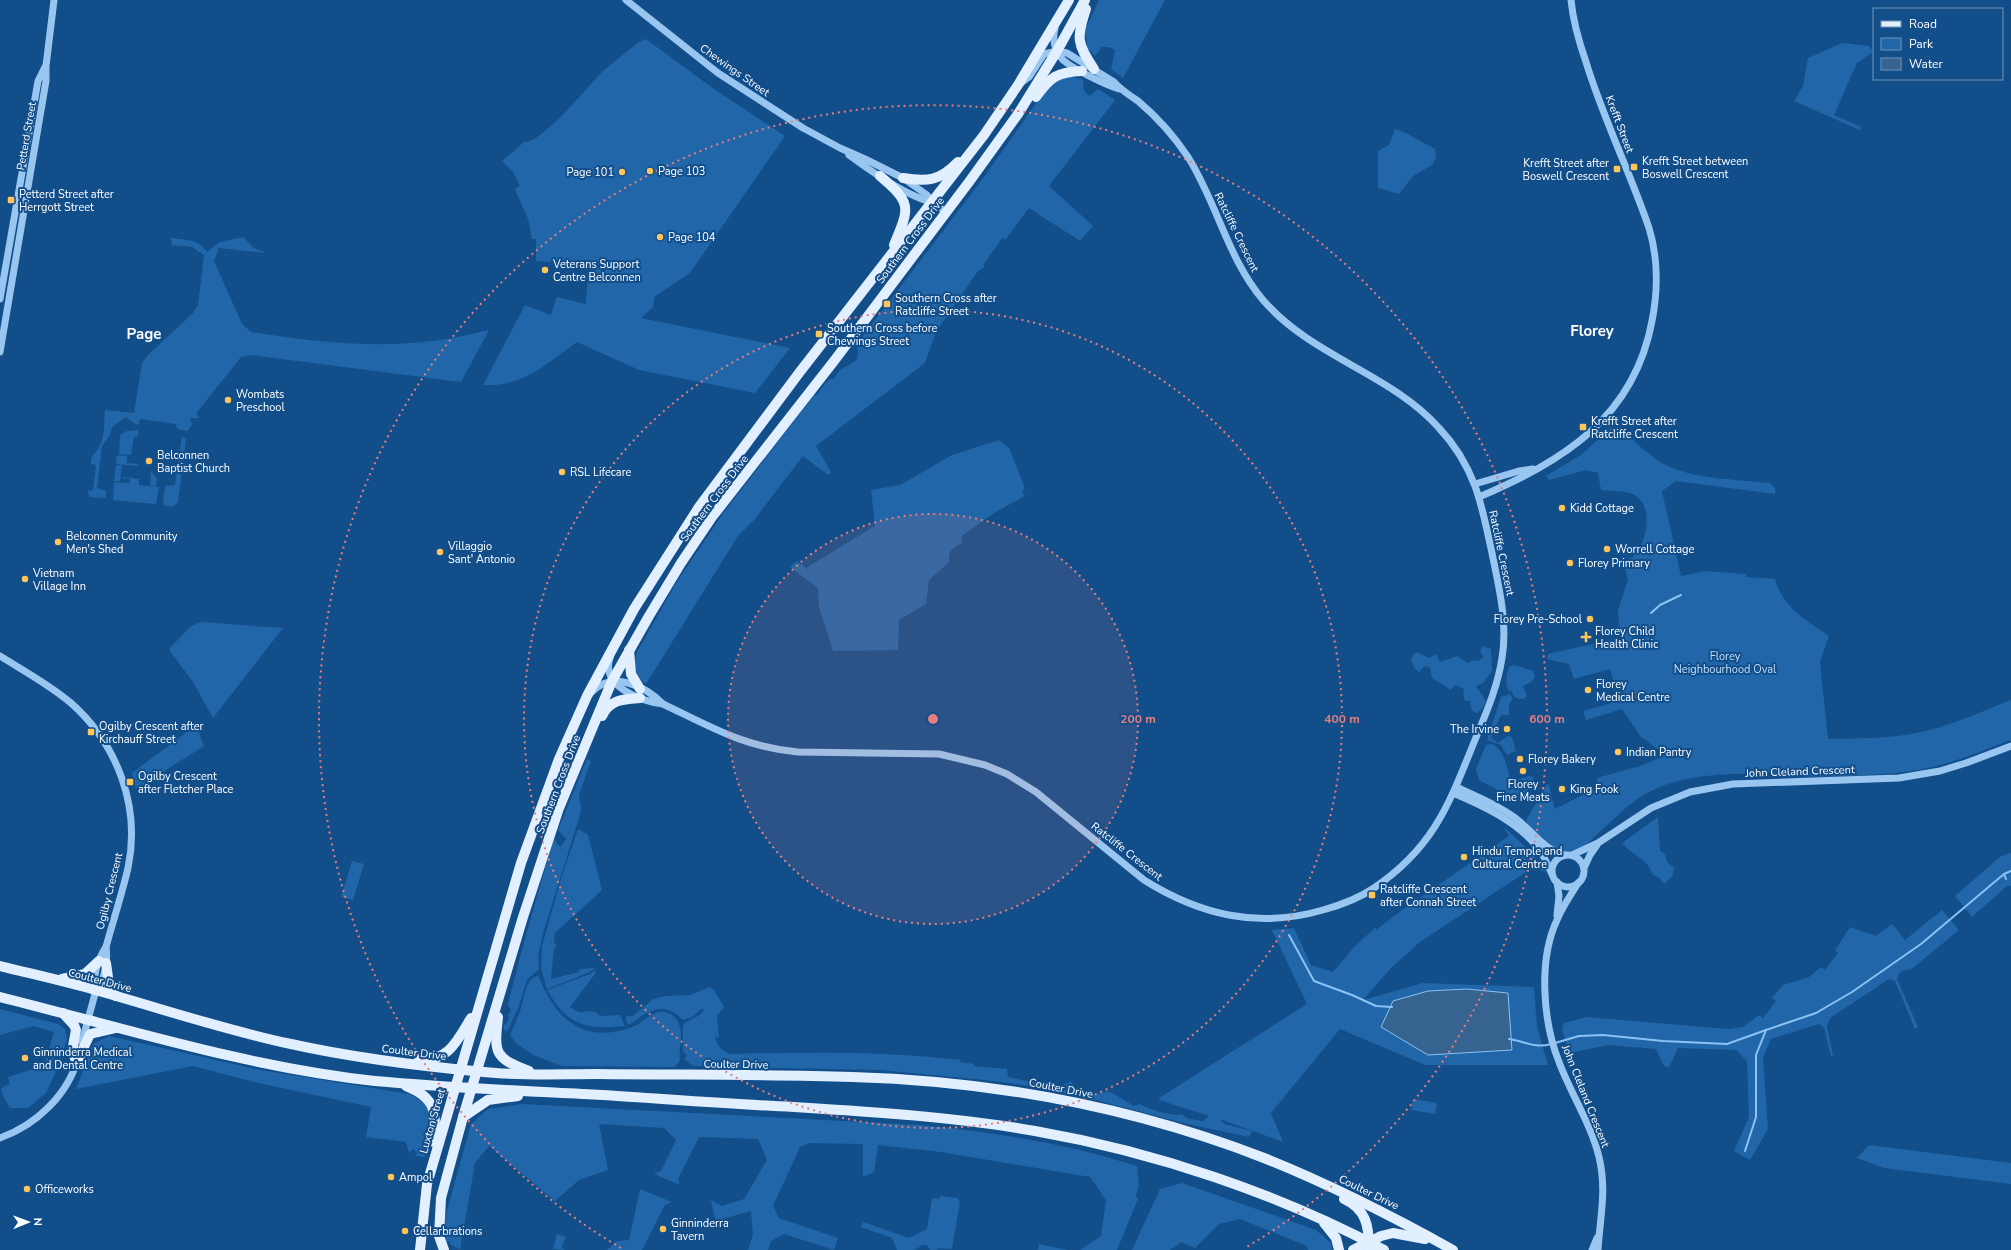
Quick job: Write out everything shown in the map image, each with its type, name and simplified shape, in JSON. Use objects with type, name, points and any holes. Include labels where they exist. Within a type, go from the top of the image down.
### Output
[{"type":"main road","name":"Southern Cross Drive","points":[[460,1069],[506,913],[543,800],[587,696],[615,643],[656,572],[699,507],[799,373],[887,262],[984,135],[1018,85],[1069,0]]},
{"type":"main road","name":"Southern Cross Drive","points":[[477,1071],[500,993],[560,808],[612,681],[629,650],[681,563],[712,517],[834,361],[1018,114],[1057,51],[1085,0]]},
{"type":"main road","points":[[1089,0],[1081,22],[1079,37],[1080,48],[1093,74]]},
{"type":"main road","points":[[1018,114],[1026,113],[1045,84],[1055,76],[1070,71],[1093,74]]},
{"type":"main road","points":[[902,178],[922,181],[941,176],[953,167],[984,135]]},
{"type":"main road","points":[[880,176],[899,192],[905,203],[906,213],[887,262]]},
{"type":"main road","points":[[585,744],[604,711],[611,704],[619,699],[640,693],[631,674],[629,650]]},
{"type":"main road","points":[[506,913],[524,917]]},
{"type":"main road","points":[[56,980],[85,974],[103,962],[109,985],[116,996]]},
{"type":"main road","name":"Coulter Drive","points":[[0,966],[96,990],[287,1044],[383,1060],[477,1071],[536,1074],[852,1077],[917,1080],[981,1087],[1046,1097],[1110,1110],[1226,1144],[1300,1173],[1387,1214],[1453,1250]]},
{"type":"main road","points":[[500,993],[496,1040],[499,1053],[509,1063],[536,1074]]},
{"type":"main road","points":[[0,997],[275,1066],[322,1074],[396,1083],[949,1118],[1039,1131],[1159,1159],[1220,1179],[1319,1219],[1369,1246],[1384,1250]]},
{"type":"main road","points":[[383,1060],[428,1060],[442,1056],[451,1050],[479,1004]]},
{"type":"main road","points":[[63,1013],[74,1025],[76,1030],[72,1052],[77,1062]]},
{"type":"main road","points":[[77,1062],[90,1034],[120,1028]]},
{"type":"main road","name":"Luxton Street","points":[[420,1250],[427,1184],[460,1069]]},
{"type":"main road","points":[[444,1250],[439,1236],[440,1210],[463,1117],[477,1071]]},
{"type":"main road","points":[[396,1083],[417,1090],[431,1103],[435,1119],[433,1160]]},
{"type":"main road","points":[[463,1117],[488,1100],[546,1092]]},
{"type":"main road","points":[[423,1212],[429,1210],[434,1203],[442,1176],[451,1163]]},
{"type":"main road","points":[[1300,1173],[1308,1182],[1350,1202],[1362,1213],[1369,1231],[1369,1246]]},
{"type":"main road","points":[[1319,1219],[1336,1238],[1339,1250]]},
{"type":"main road","points":[[1353,1250],[1369,1246],[1381,1236],[1393,1233],[1411,1235],[1440,1243]]},
{"type":"street","name":"Petterd Street","points":[[0,352],[46,82],[46,66],[54,0]]},
{"type":"street","name":"Chewings Street","points":[[626,0],[678,43],[718,73],[788,119],[840,148],[902,178],[927,195],[932,202],[946,212]]},
{"type":"street","name":"Krefft Street","points":[[1479,497],[1522,479],[1535,469],[1557,457],[1591,431],[1612,410],[1634,375],[1648,339],[1656,305],[1656,265],[1650,230],[1591,80],[1577,35],[1572,0]]},
{"type":"street","points":[[1018,85],[1029,78],[1044,54],[1057,51],[1053,35],[1056,22]]},
{"type":"street","name":"Ratcliffe Crescent","points":[[1057,51],[1067,53],[1093,74]]},
{"type":"street","name":"Ratcliffe Crescent","points":[[612,681],[620,688],[640,693],[654,704],[663,704],[727,735],[748,743],[778,750],[798,752],[939,754],[985,765],[1027,786],[1144,880],[1163,892],[1188,904],[1206,910],[1245,918],[1278,919],[1308,914],[1344,904],[1368,892],[1389,877],[1420,848],[1442,817],[1455,790],[1492,696],[1502,658],[1502,611],[1479,497],[1475,484],[1455,449],[1441,430],[1415,404],[1395,390],[1310,341],[1283,320],[1266,303],[1245,275],[1188,158],[1170,132],[1154,116],[1119,89],[1064,60],[1057,51]]},
{"type":"street","name":"Petterd Street","points":[[0,299],[38,81],[46,66]]},
{"type":"street","name":"Chewings Street","points":[[840,148],[880,176],[922,200],[932,202]]},
{"type":"street","name":"Krefft Street","points":[[1475,484],[1519,471],[1535,469]]},
{"type":"street","points":[[587,696],[603,683],[612,681],[608,661],[615,643]]},
{"type":"street","name":"Ogilby Crescent","points":[[0,656],[52,689],[86,718],[100,735],[112,754],[120,774],[130,811],[130,850],[128,867],[103,962],[94,982],[96,990],[77,1062],[62,1091],[43,1111],[25,1126],[0,1138]]},
{"type":"street","name":"John Cleland Crescent","points":[[1569,855],[1598,843],[1651,808],[1690,792],[1733,784],[1868,780],[1926,774],[1966,763],[2011,746]]},
{"type":"street","points":[[1455,790],[1485,800],[1512,816],[1552,850],[1569,855],[1582,862],[1584,875],[1578,883],[1570,887],[1564,886],[1557,882],[1540,850],[1516,828],[1482,805],[1455,790]]},
{"type":"street","name":"John Cleland Crescent","points":[[1584,868],[1598,843]]},
{"type":"street","points":[[1552,874],[1555,862],[1569,855]]},
{"type":"street","name":"John Cleland Crescent","points":[[1557,882],[1559,896],[1557,919],[1549,949],[1545,974],[1545,998],[1550,1030],[1557,1056],[1590,1132],[1599,1158],[1603,1180],[1604,1203],[1598,1250]]},
{"type":"street","name":"John Cleland Crescent","points":[[1557,919],[1578,883]]},
{"type":"street","name":"John Cleland Crescent","points":[[1592,1250],[1599,1234]]},
{"type":"green space","points":[[1099,0],[1165,0],[1123,78],[1111,69],[1115,50],[1109,47],[1102,47],[1095,56],[1087,48],[1085,30]]},
{"type":"green space","points":[[646,39],[714,89],[785,136],[690,273],[654,297],[653,307],[641,318],[790,348],[755,393],[639,370],[577,342],[544,366],[523,378],[498,385],[483,385],[525,305],[551,315],[557,297],[586,304],[588,269],[585,264],[536,261],[536,239],[532,239],[528,219],[515,189],[520,186],[513,172],[502,161],[524,142],[532,140],[553,124],[603,71],[639,42]]},
{"type":"green space","points":[[1842,43],[1869,46],[1873,52],[1857,63],[1834,115],[1861,127],[1860,130],[1794,101],[1803,86],[1808,58]]},
{"type":"green space","points":[[1071,76],[1083,80],[1084,91],[1090,96],[1098,89],[1115,100],[1049,186],[1093,226],[1080,241],[1029,208],[1005,240],[1003,237],[983,265],[985,267],[978,271],[936,332],[925,363],[816,446],[831,472],[828,475],[803,456],[754,520],[738,536],[646,684],[642,681],[635,670],[634,666],[637,652],[676,583],[724,512],[815,394],[816,396],[829,379],[834,379],[840,370],[857,360],[858,351],[856,345],[984,177],[1051,82]]},
{"type":"green space","points":[[1395,129],[1406,133],[1435,149],[1436,158],[1432,165],[1413,176],[1399,194],[1378,188],[1378,151],[1389,145]]},
{"type":"green space","points":[[243,237],[254,248],[266,253],[219,248],[214,261],[242,324],[251,332],[337,343],[402,344],[432,341],[489,330],[461,382],[250,355],[241,357],[198,411],[197,415],[200,418],[190,418],[192,425],[187,431],[177,429],[176,424],[140,419],[139,425],[135,424],[126,417],[112,427],[110,435],[102,446],[97,488],[106,491],[106,498],[90,497],[87,491],[93,490],[96,465],[91,464],[91,459],[99,447],[102,439],[105,410],[134,413],[142,363],[148,355],[193,313],[198,305],[204,255],[192,247],[172,245],[171,238],[192,241],[204,248],[208,253],[208,251],[220,242]]},
{"type":"green space","name":"Florey Neighbourhood Oval","points":[[1618,427],[1645,451],[1667,466],[1685,472],[1709,477],[1770,483],[1775,488],[1775,494],[1676,481],[1662,491],[1681,576],[1705,571],[1746,574],[1746,577],[1775,579],[1784,598],[1790,606],[1804,619],[1829,636],[1820,662],[1828,739],[1883,737],[1916,733],[1952,723],[2011,700],[2011,740],[1950,762],[1912,771],[1863,775],[1782,777],[1763,773],[1730,774],[1683,780],[1660,787],[1639,798],[1619,814],[1588,843],[1577,849],[1561,851],[1548,845],[1528,826],[1526,820],[1548,783],[1555,809],[1598,787],[1597,778],[1640,766],[1666,755],[1641,737],[1622,709],[1586,720],[1583,711],[1619,701],[1610,669],[1574,679],[1569,664],[1547,659],[1548,654],[1620,638],[1618,610],[1628,580],[1624,564],[1637,552],[1643,541],[1647,518],[1642,503],[1637,497],[1630,493],[1601,490],[1598,473],[1586,470],[1549,480],[1546,476],[1581,455],[1611,428]]},
{"type":"green space","points":[[138,430],[138,436],[134,437],[131,455],[119,454],[120,435],[127,431]]},
{"type":"green space","points":[[182,436],[186,439],[178,502],[174,506],[165,506],[163,502],[165,486],[175,485]]},
{"type":"green space","points":[[999,440],[1009,448],[1025,488],[1022,491],[1025,496],[994,513],[962,536],[961,544],[953,548],[950,553],[949,562],[929,580],[926,604],[899,620],[898,650],[833,651],[819,607],[818,588],[790,567],[797,561],[806,568],[875,526],[871,490],[900,485],[952,455]]},
{"type":"green space","points":[[117,455],[127,456],[127,463],[138,464],[137,466],[116,464]]},
{"type":"green space","points":[[116,465],[122,465],[120,481],[114,481]]},
{"type":"green space","points":[[151,471],[157,478],[156,486],[150,485]]},
{"type":"green space","points":[[122,477],[139,479],[139,485],[159,487],[156,504],[113,500],[114,482],[130,483],[130,479]]},
{"type":"green space","points":[[201,622],[283,628],[213,718],[193,682],[170,651],[170,648],[191,626]]},
{"type":"green space","points":[[1483,646],[1491,649],[1492,671],[1483,683],[1476,686],[1486,701],[1482,709],[1477,713],[1472,711],[1470,701],[1465,701],[1463,696],[1464,689],[1455,685],[1451,690],[1432,678],[1430,668],[1425,666],[1419,672],[1415,669],[1411,661],[1413,655],[1417,652],[1429,658],[1436,654],[1440,662],[1457,656],[1468,663],[1473,660],[1478,661],[1484,657],[1480,651]]},
{"type":"green space","points":[[1514,665],[1533,671],[1535,677],[1531,682],[1523,686],[1527,696],[1523,699],[1515,697],[1512,692],[1508,690],[1506,684],[1509,667]]},
{"type":"green space","points":[[1510,694],[1513,698],[1509,705],[1509,715],[1501,715],[1491,738],[1498,743],[1508,736],[1512,737],[1516,751],[1507,755],[1501,745],[1487,740],[1501,697]]},
{"type":"green space","points":[[196,725],[204,746],[136,789],[132,773]]},
{"type":"green space","points":[[1492,744],[1503,755],[1511,782],[1529,776],[1534,777],[1530,789],[1522,803],[1479,780],[1476,769],[1486,745]]},
{"type":"green space","points":[[587,759],[591,761],[579,795],[581,808],[580,815],[543,933],[538,956],[539,969],[527,980],[519,1006],[508,1030],[505,1031],[503,1027],[509,1019],[508,1014],[511,1011],[508,1004],[554,839],[560,847],[566,839],[558,830]]},
{"type":"green space","points":[[1658,817],[1660,851],[1665,854],[1667,862],[1674,868],[1672,877],[1664,884],[1660,878],[1653,875],[1648,865],[1644,861],[1622,843]]},
{"type":"green space","points":[[1502,825],[1532,853],[1546,872],[1532,868],[1420,942],[1391,968],[1363,1000],[1423,983],[1534,987],[1537,1027],[1548,1065],[1425,1065],[1340,1029],[1271,1113],[1283,1142],[1220,1119],[1224,1124],[1252,1131],[1249,1137],[1187,1124],[1096,1100],[1017,1084],[879,1070],[696,1066],[690,1064],[684,1058],[687,1056],[683,1051],[683,1026],[684,1023],[700,1015],[704,1009],[701,1009],[692,1017],[683,1020],[673,1012],[661,1009],[650,1012],[629,1025],[626,1021],[626,1016],[633,1016],[653,999],[666,996],[690,995],[710,987],[714,990],[724,1007],[717,1016],[719,1038],[715,1036],[716,1040],[720,1048],[731,1054],[875,1054],[961,1060],[960,1062],[974,1064],[974,1066],[1007,1069],[1008,1077],[1027,1081],[1035,1078],[1039,1084],[1058,1087],[1071,1081],[1076,1091],[1094,1095],[1109,1091],[1134,1106],[1140,1104],[1161,1112],[1178,1115],[1182,1114],[1188,1119],[1203,1121],[1209,1116],[1159,1100],[1159,1098],[1307,1004],[1272,930],[1294,928],[1311,965],[1333,972],[1354,947],[1376,927],[1376,930],[1402,910],[1509,836]]},
{"type":"green space","points":[[578,829],[588,835],[602,890],[555,933],[554,943],[556,944],[555,949],[554,948],[551,979],[579,972],[580,969],[595,968],[590,972],[547,989],[541,968],[542,946],[562,876]]},
{"type":"green space","points":[[2011,853],[2011,886],[2007,886],[1972,917],[1955,896],[2001,856]]},
{"type":"green space","points":[[352,861],[364,864],[353,900],[341,897]]},
{"type":"green space","points":[[1942,910],[1959,930],[1913,968],[1900,972],[1897,979],[1918,1027],[1915,1029],[1895,981],[1889,979],[1830,1018],[1827,1026],[1833,1056],[1831,1056],[1824,1028],[1819,1024],[1771,1039],[1763,1058],[1768,1129],[1750,1160],[1734,1151],[1749,1117],[1747,1061],[1736,1050],[1678,1048],[1669,1067],[1664,1066],[1656,1049],[1609,1045],[1569,1053],[1562,1029],[1564,1023],[1587,1017],[1728,1029],[1743,1027],[1759,1015],[1763,1018],[1776,1001],[1772,998],[1783,985],[1809,977],[1821,967],[1825,970],[1838,953],[1835,950],[1850,927],[1876,936],[1892,924],[1905,940]]},
{"type":"green space","points":[[596,969],[595,974],[570,1007],[579,1012],[595,1012],[600,1016],[620,1015],[625,1026],[599,1027],[579,1023],[563,1012],[547,990],[590,974]]},
{"type":"green space","points":[[538,975],[553,1004],[562,1015],[572,1024],[584,1030],[597,1033],[613,1032],[634,1027],[655,1013],[664,1012],[672,1015],[676,1018],[681,1030],[680,1061],[674,1067],[562,1066],[533,1055],[516,1043],[510,1035],[520,1011],[527,986],[533,978]]},
{"type":"green space","points":[[0,1009],[58,1024],[65,1029],[67,1039],[58,1067],[46,1093],[28,1108],[10,1108],[1,1089],[10,1084],[8,1077],[44,1066],[54,1032],[34,1026],[0,1035]]},
{"type":"green space","points":[[109,1036],[261,1070],[410,1094],[428,1105],[431,1114],[425,1157],[415,1156],[417,1153],[413,1149],[409,1153],[406,1142],[366,1137],[371,1107],[254,1082],[193,1066],[76,1089],[93,1044]]},
{"type":"green space","points":[[1413,1099],[1437,1103],[1435,1114],[1411,1110]]},
{"type":"green space","points":[[522,1104],[920,1125],[1002,1135],[1083,1151],[1137,1166],[1139,1185],[1136,1196],[1138,1199],[1117,1250],[1080,1250],[1101,1236],[1106,1200],[1090,1177],[941,1152],[878,1145],[874,1172],[863,1177],[863,1144],[810,1143],[800,1147],[773,1206],[779,1218],[838,1238],[834,1250],[784,1234],[771,1241],[768,1250],[748,1250],[753,1234],[751,1211],[722,1219],[717,1229],[711,1200],[722,1206],[744,1199],[767,1160],[758,1139],[699,1137],[678,1179],[680,1185],[654,1174],[661,1171],[676,1140],[664,1128],[599,1124],[608,1170],[579,1180],[555,1201],[489,1146],[475,1163],[460,1250],[450,1244],[450,1241],[446,1243],[445,1218],[471,1124],[488,1109]]},
{"type":"green space","points":[[1869,1145],[2011,1163],[2011,1184],[1884,1168],[1857,1158]]},
{"type":"green space","points":[[1182,1183],[1316,1230],[1331,1243],[1332,1250],[1308,1250],[1307,1246],[1240,1219],[1219,1224],[1195,1248],[1181,1242],[1170,1250],[1132,1250],[1160,1189]]},
{"type":"green space","points":[[640,1189],[672,1202],[665,1205],[642,1250],[607,1250],[617,1241],[629,1240]]},
{"type":"green space","points":[[940,1196],[958,1198],[960,1202],[952,1249],[939,1248],[936,1250],[930,1250],[927,1245],[923,1245],[914,1250],[897,1250],[892,1238],[861,1227],[863,1222],[909,1238],[927,1229],[932,1198],[940,1199]]},
{"type":"green space","points":[[557,1234],[566,1237],[562,1247],[564,1250],[553,1249]]},
{"type":"green space","points":[[1039,1244],[1069,1250],[1038,1250]]},
{"type":"water","points":[[1467,989],[1508,993],[1512,1050],[1428,1055],[1381,1027],[1393,1001],[1428,991]]},
{"type":"waterway","points":[[1651,613],[1660,605],[1681,595]]},
{"type":"waterway","points":[[1745,1151],[1756,1117],[1756,1055],[1766,1030],[1816,1013],[1852,992],[1921,944],[2004,874],[2011,871]]},
{"type":"waterway","points":[[2004,874],[2006,879]]},
{"type":"waterway","points":[[1289,935],[1314,981],[1352,995],[1376,1006],[1392,1007]]},
{"type":"waterway","points":[[1555,1043],[1579,1036],[1603,1035],[1663,1041],[1727,1044],[1766,1030]]},
{"type":"waterway","points":[[1509,1039],[1540,1046],[1551,1044]]},
{"type":"place","name":"Krefft Street between Boswell Crescent","points":[[1634,167]]},
{"type":"place","name":"Krefft Street after Boswell Crescent","points":[[1617,169]]},
{"type":"place","name":"Page 103","points":[[650,171]]},
{"type":"place","name":"Page 101","points":[[622,172]]},
{"type":"place","name":"Petterd Street after Herrgott Street","points":[[11,200]]},
{"type":"place","name":"Page 104","points":[[660,237]]},
{"type":"place","name":"Veterans Support Centre Belconnen","points":[[545,270]]},
{"type":"place","name":"Southern Cross after Ratcliffe Street","points":[[887,304]]},
{"type":"place","name":"Southern Cross before Chewings Street","points":[[819,334]]},
{"type":"place","name":"Wombats Preschool","points":[[228,400]]},
{"type":"place","name":"Krefft Street after Ratcliffe Crescent","points":[[1583,427]]},
{"type":"place","name":"Belconnen Baptist Church","points":[[149,461]]},
{"type":"place","name":"RSL Lifecare","points":[[562,472]]},
{"type":"place","name":"Kidd Cottage","points":[[1562,508]]},
{"type":"place","name":"Belconnen Community Men's Shed","points":[[58,542]]},
{"type":"place","name":"Worrell Cottage","points":[[1607,549]]},
{"type":"place","name":"Villaggio Sant' Antonio","points":[[440,552]]},
{"type":"place","name":"Florey Primary","points":[[1570,563]]},
{"type":"place","name":"Vietnam Village Inn","points":[[25,579]]},
{"type":"place","name":"Florey Pre-School","points":[[1590,619]]},
{"type":"place","name":"Florey Child Health Clinic","points":[[1586,637]]},
{"type":"place","name":"Florey Medical Centre","points":[[1588,690]]},
{"type":"place","name":"The Irvine","points":[[1507,729]]},
{"type":"place","name":"Ogilby Crescent after Kirchauff Street","points":[[91,732]]},
{"type":"place","name":"Indian Pantry","points":[[1618,752]]},
{"type":"place","name":"Florey Bakery","points":[[1520,759]]},
{"type":"place","name":"Florey Fine Meats","points":[[1523,771]]},
{"type":"place","name":"Ogilby Crescent after Fletcher Place","points":[[130,782]]},
{"type":"place","name":"King Fook","points":[[1562,789]]},
{"type":"place","name":"Hindu Temple and Cultural Centre","points":[[1464,857]]},
{"type":"place","name":"Ratcliffe Crescent after Connah Street","points":[[1372,895]]},
{"type":"place","name":"Ginninderra Medical and Dental Centre","points":[[25,1058]]},
{"type":"place","name":"Ampol","points":[[391,1177]]},
{"type":"place","name":"Officeworks","points":[[27,1189]]},
{"type":"place","name":"Ginninderra Tavern","points":[[663,1229]]},
{"type":"place","name":"Cellarbrations","points":[[405,1231]]},
{"type":"district","name":"Florey","points":[[1592,331]]},
{"type":"district","name":"Page","points":[[144,334]]}]
